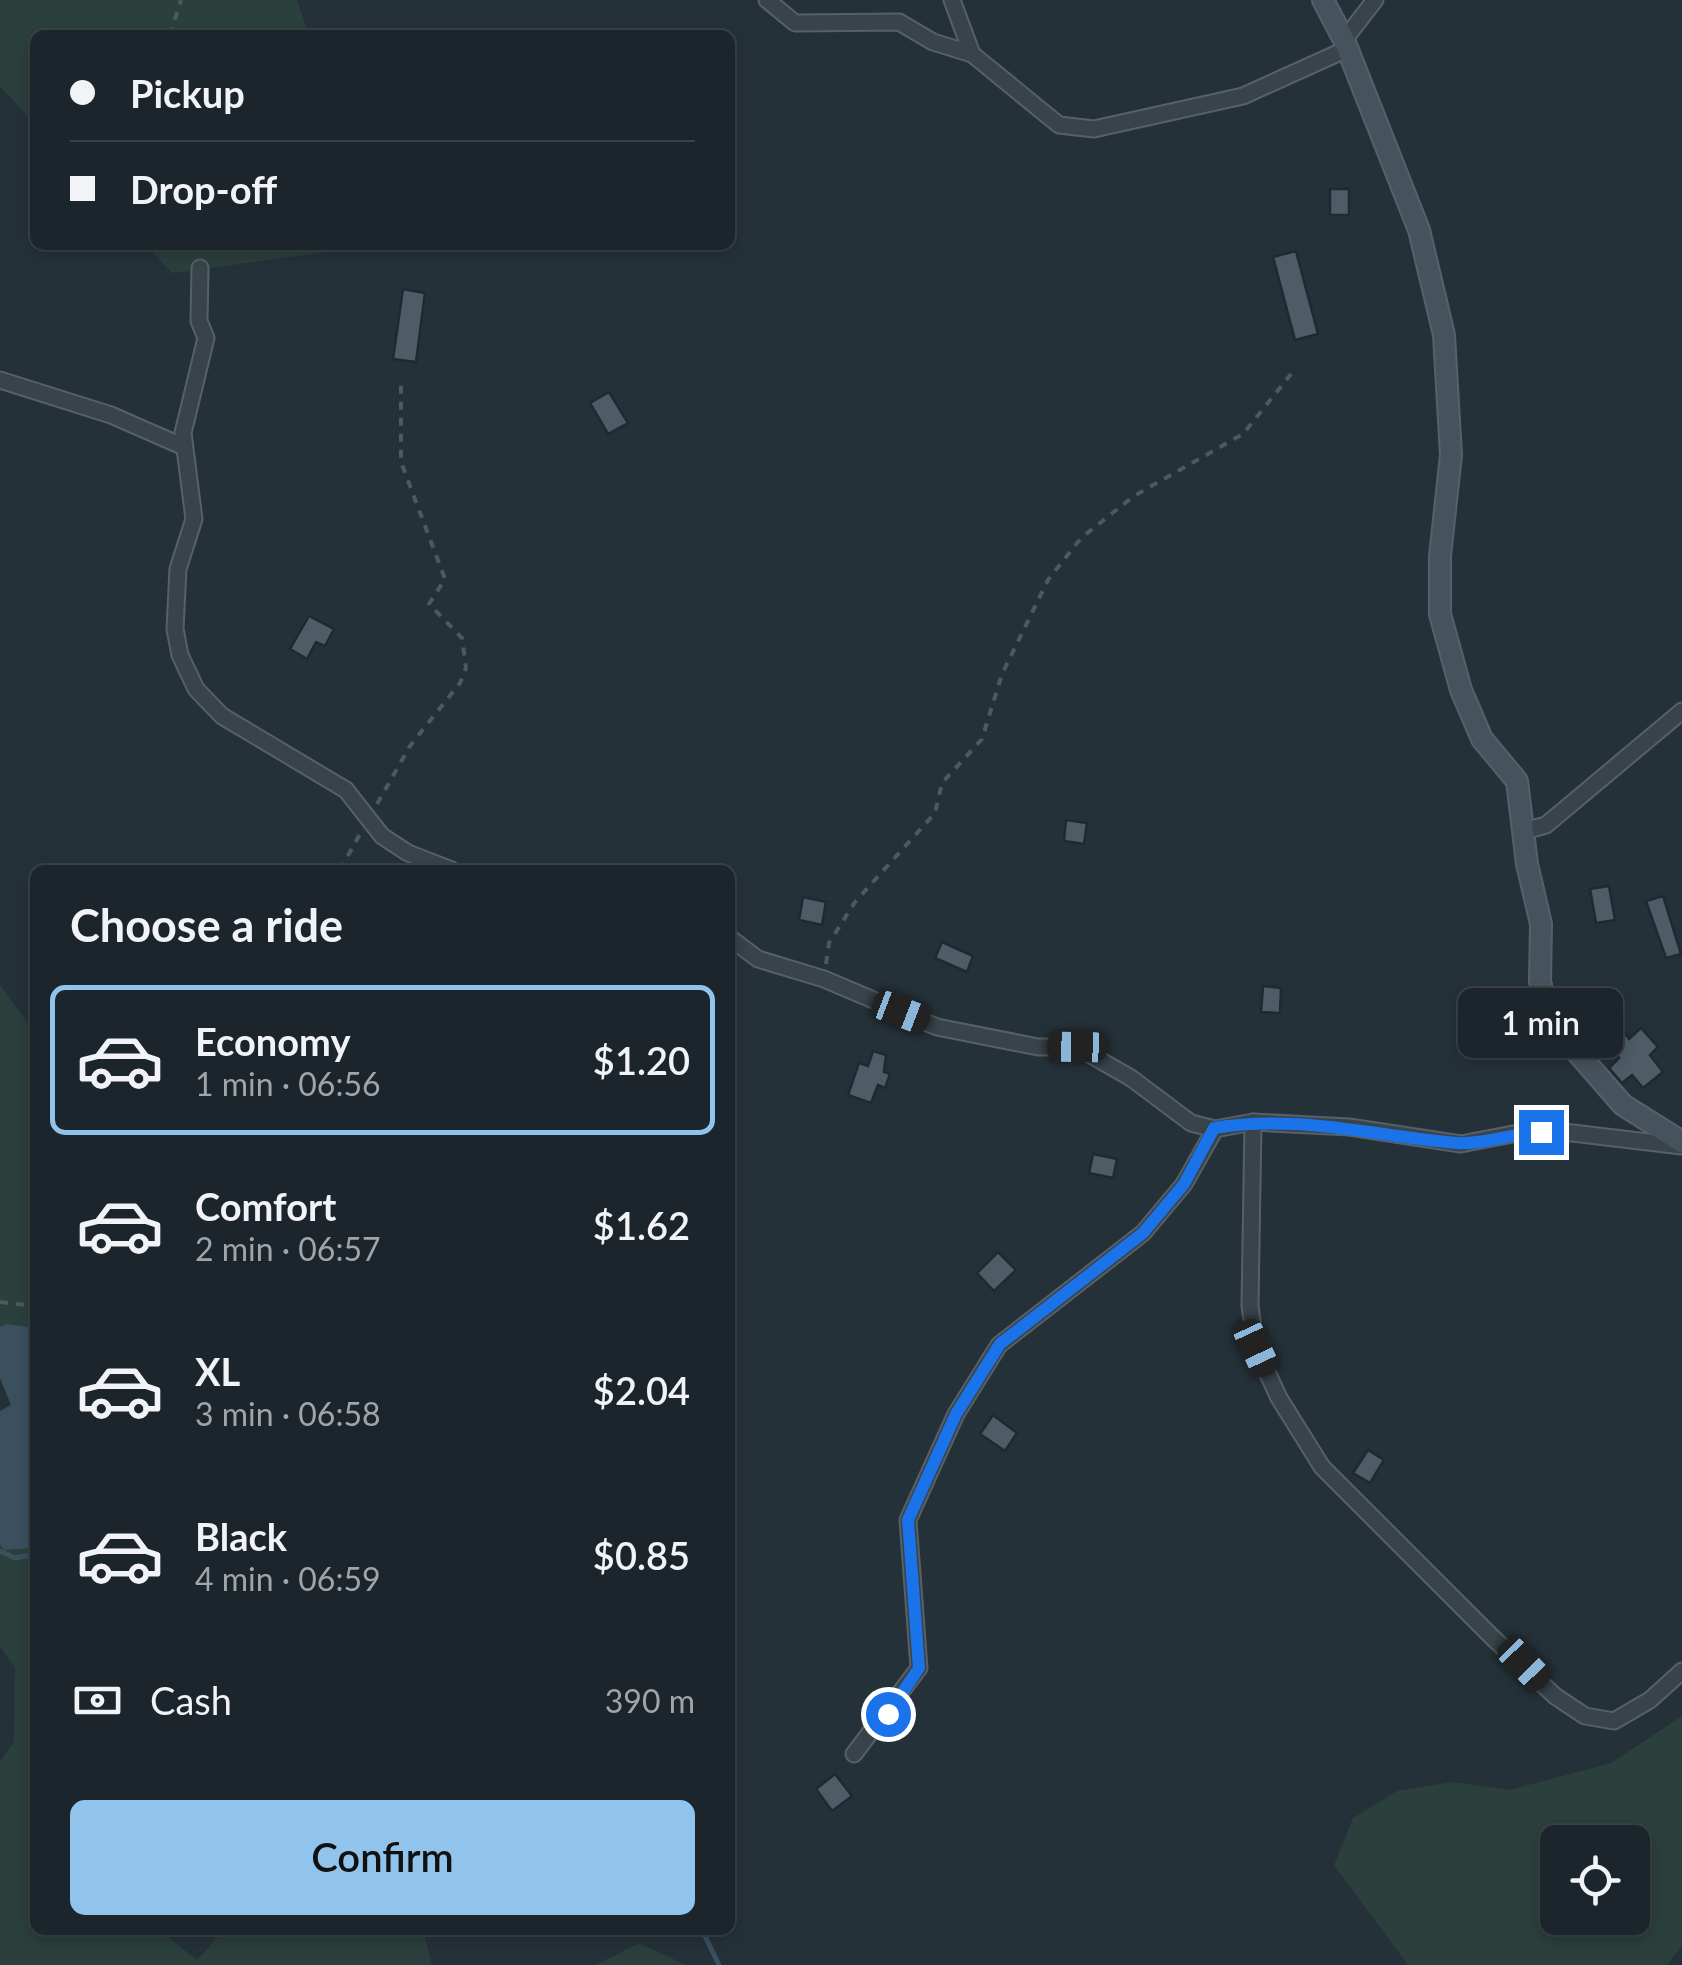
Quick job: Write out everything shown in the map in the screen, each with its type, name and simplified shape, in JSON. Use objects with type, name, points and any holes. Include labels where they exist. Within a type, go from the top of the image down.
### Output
[{"type":"street","points":[[767,0],[795,22],[899,22],[933,42],[972,54],[1059,126],[1094,130],[1243,96],[1346,44],[1375,0]]},
{"type":"street","points":[[952,0],[972,54]]},
{"type":"street","points":[[1323,0],[1346,44],[1419,230],[1444,335],[1451,456],[1440,556],[1440,614],[1461,690],[1482,739],[1517,781],[1526,864],[1540,924],[1540,981],[1548,1019],[1623,1105],[1682,1144]]},
{"type":"street","points":[[200,268],[200,321],[206,338],[182,433],[194,519],[178,569],[176,629],[180,655],[196,689],[222,716],[346,790],[382,836],[408,853],[439,865]]},
{"type":"street","points":[[0,380],[111,416],[184,447]]},
{"type":"street","points":[[1524,831],[1546,825],[1682,711]]},
{"type":"street","points":[[735,942],[758,958],[824,979],[937,1026],[1038,1047],[1077,1047],[1131,1078],[1191,1123],[1214,1128],[1253,1122],[1349,1127],[1460,1144],[1518,1133],[1564,1132],[1682,1144]]},
{"type":"street","points":[[1253,1122],[1250,1306],[1256,1348],[1279,1398],[1322,1467],[1492,1637],[1555,1696],[1585,1716],[1614,1721],[1650,1700],[1682,1672]]},
{"type":"street","points":[[854,1754],[919,1668],[908,1520],[956,1414],[1000,1344],[1143,1233],[1184,1184],[1214,1128]]},
{"type":"path","points":[[172,30],[181,0]]},
{"type":"path","points":[[824,979],[829,944],[855,902],[935,813],[942,783],[982,740],[1002,674],[1048,580],[1082,538],[1134,496],[1242,434],[1291,374]]},
{"type":"path","points":[[343,865],[410,746],[460,684],[466,668],[462,638],[429,604],[445,580],[401,462],[401,384]]},
{"type":"path","points":[[0,1302],[30,1305]]},
{"type":"green space","points":[[0,0],[297,0],[307,30],[30,30],[30,119],[0,86]]},
{"type":"green space","points":[[151,250],[342,250],[172,273]]},
{"type":"green space","points":[[0,985],[30,1026],[30,1328],[0,1327]]},
{"type":"green space","points":[[0,1545],[4,1550],[30,1548],[30,1935],[166,1935],[197,1960],[220,1935],[424,1935],[432,1965],[0,1965],[0,1762],[14,1742],[15,1668],[0,1646]]},
{"type":"green space","points":[[1682,1716],[1682,1945],[1667,1965],[1408,1965],[1334,1865],[1353,1818],[1397,1791],[1453,1782],[1510,1790],[1611,1763]]},
{"type":"green space","points":[[639,1943],[686,1965],[596,1965]]},
{"type":"water","points":[[6,1324],[30,1327],[30,1548],[4,1550],[0,1545],[0,1411],[11,1405],[0,1378],[0,1327]]},
{"type":"building","points":[[1330,189],[1349,189],[1349,215],[1330,215]]},
{"type":"building","points":[[1296,251],[1318,334],[1295,340],[1273,257]]},
{"type":"building","points":[[403,289],[425,293],[416,362],[393,359]]},
{"type":"building","points":[[609,392],[628,423],[608,434],[590,403]]},
{"type":"building","points":[[309,616],[334,629],[325,646],[316,642],[307,659],[290,649]]},
{"type":"building","points":[[1066,820],[1087,823],[1084,844],[1064,841]]},
{"type":"building","points":[[1609,886],[1615,920],[1596,923],[1590,889]]},
{"type":"building","points":[[1663,896],[1681,954],[1666,958],[1646,901]]},
{"type":"building","points":[[803,897],[826,902],[822,925],[799,920]]},
{"type":"building","points":[[942,942],[973,956],[967,972],[935,958]]},
{"type":"building","points":[[1263,986],[1281,988],[1280,1013],[1261,1012]]},
{"type":"building","points":[[1617,1024],[1629,1039],[1641,1028],[1658,1047],[1650,1055],[1663,1072],[1643,1088],[1632,1075],[1622,1083],[1609,1068],[1619,1058],[1601,1036]]},
{"type":"building","points":[[873,1051],[886,1055],[884,1072],[890,1074],[885,1088],[878,1085],[871,1103],[848,1095],[859,1063],[868,1066]]},
{"type":"building","points":[[1093,1154],[1117,1159],[1113,1178],[1089,1173]]},
{"type":"building","points":[[998,1252],[1016,1270],[994,1291],[977,1273]]},
{"type":"building","points":[[993,1415],[1017,1433],[1005,1451],[980,1434]]},
{"type":"building","points":[[1368,1450],[1384,1460],[1370,1483],[1353,1473]]},
{"type":"building","points":[[835,1774],[852,1796],[832,1811],[816,1789]]},
{"type":"waterway","points":[[0,1551],[15,1558],[30,1555]]},
{"type":"waterway","points":[[704,1935],[719,1965]]},
{"type":"route","points":[[888,1714],[919,1668],[912,1615],[908,1520],[956,1414],[1000,1344],[1143,1233],[1184,1184],[1214,1128],[1253,1122],[1349,1127],[1460,1144],[1541,1132]]}]
